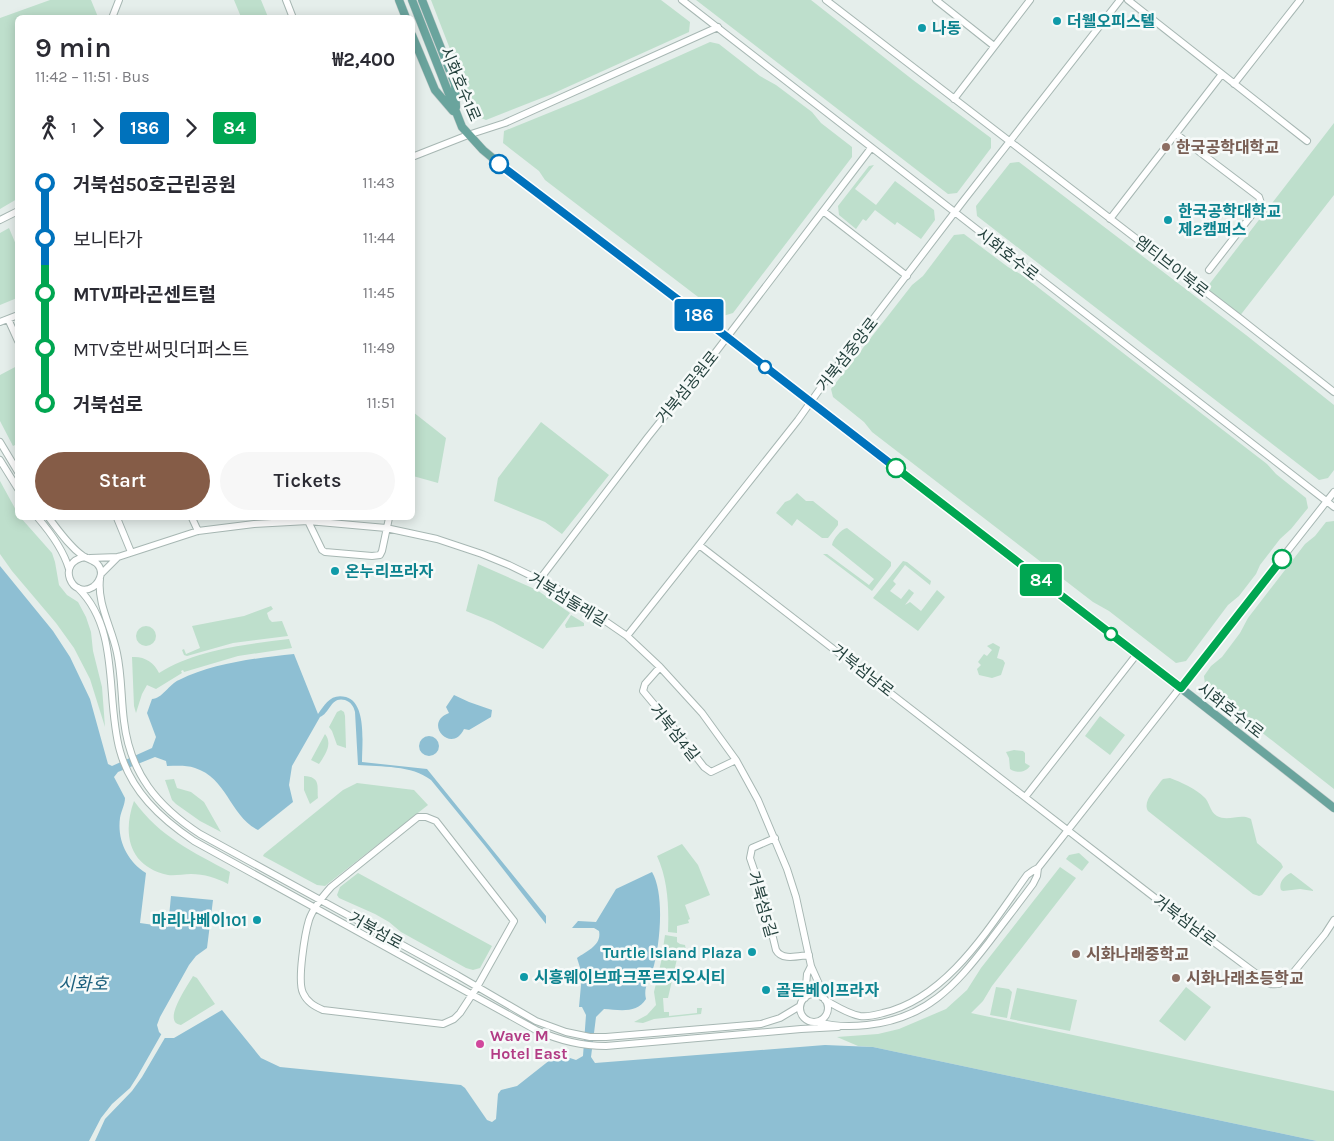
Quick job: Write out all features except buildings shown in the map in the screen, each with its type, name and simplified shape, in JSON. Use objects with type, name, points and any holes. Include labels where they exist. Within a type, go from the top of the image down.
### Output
[{"type":"main road","points":[[399,0],[405,15]]},
{"type":"main road","name":"시화호수1로","points":[[412,0],[462,127],[483,150],[1334,808]]},
{"type":"main road","points":[[422,0],[455,84],[457,116]]},
{"type":"main road","points":[[415,42],[435,90],[457,116]]},
{"type":"street","points":[[113,15],[119,0]]},
{"type":"street","points":[[286,0],[292,15]]},
{"type":"street","name":"시화호수로","points":[[682,0],[1334,507]]},
{"type":"street","name":"엠티브이북로","points":[[826,0],[1334,392]]},
{"type":"street","points":[[936,0],[994,46]]},
{"type":"street","points":[[954,99],[1030,0]]},
{"type":"street","points":[[1010,141],[1120,0]]},
{"type":"street","points":[[1128,0],[1307,141]]},
{"type":"street","points":[[1234,84],[1300,0]]},
{"type":"street","points":[[415,156],[505,123],[718,28]]},
{"type":"street","points":[[1110,219],[1222,74]]},
{"type":"street","points":[[1176,134],[1259,196],[1261,201],[1209,270]]},
{"type":"street","name":"거북섬중앙로","points":[[627,636],[798,420],[1010,141]]},
{"type":"street","name":"거북섬공원로","points":[[540,579],[871,148]]},
{"type":"street","points":[[823,211],[907,276]]},
{"type":"street","points":[[0,220],[15,212]]},
{"type":"street","points":[[0,322],[15,316]]},
{"type":"street","points":[[8,318],[15,334]]},
{"type":"street","points":[[0,442],[15,467]]},
{"type":"street","points":[[0,460],[15,484]]},
{"type":"street","points":[[805,998],[814,994],[851,1014],[873,1015],[891,1011],[925,995],[942,983],[956,968],[1027,875],[1038,868],[1334,492]]},
{"type":"street","points":[[40,520],[50,532],[64,555],[70,580],[93,605],[104,638],[112,678],[115,720],[120,752],[132,778],[147,802],[174,828],[194,841],[547,1035],[576,1044],[606,1046],[891,1021],[918,1010],[945,992],[964,974],[1033,884],[1038,868]]},
{"type":"street","points":[[51,520],[68,542],[87,558],[98,564],[100,577]]},
{"type":"street","points":[[118,520],[132,552]]},
{"type":"street","points":[[193,520],[198,531]]},
{"type":"street","name":"거북섬둘레길","points":[[118,557],[198,531],[296,520]]},
{"type":"street","points":[[307,520],[322,550],[329,553],[377,556],[382,551],[388,520]]},
{"type":"street","name":"거북섬둘레길","points":[[316,520],[386,528],[437,539],[482,554],[540,579],[560,590],[627,636],[660,667],[702,713],[736,760],[758,800],[787,869],[796,897],[810,966]]},
{"type":"street","name":"거북섬남로","points":[[699,545],[1026,796],[1172,912],[1270,984],[1277,985],[1288,979],[1334,920]]},
{"type":"street","points":[[69,570],[75,561],[87,558],[118,557]]},
{"type":"street","points":[[78,588],[93,587],[118,557]]},
{"type":"street","name":"거북섬로","points":[[100,577],[99,595],[114,640],[120,667],[124,719],[129,748],[139,773],[159,801],[184,823],[536,1021],[577,1034],[606,1037],[761,1024],[780,1018],[800,1006]]},
{"type":"street","points":[[1026,796],[1137,654]]},
{"type":"street","name":"거북섬4길","points":[[660,667],[645,684],[643,692],[674,727],[704,767],[711,772],[736,760]]},
{"type":"street","points":[[418,817],[431,818],[436,821],[514,921],[477,987],[454,1019],[443,1024],[323,1010],[308,1002],[303,994],[300,979],[310,918],[321,900],[331,887],[418,817]]},
{"type":"street","name":"거북섬5길","points":[[775,838],[752,848],[750,858],[762,893],[776,950],[778,955],[783,956],[809,955]]},
{"type":"street","points":[[810,966],[805,988],[805,998],[800,1006],[804,1019],[838,1027]]},
{"type":"street","points":[[800,1029],[816,1022],[827,1013],[827,1004],[810,966]]},
{"type":"street","points":[[819,984],[835,1005]]},
{"type":"street","points":[[790,1012],[805,988]]},
{"type":"green space","points":[[50,0],[91,0],[97,15],[15,15],[15,200],[0,209],[0,18]]},
{"type":"green space","points":[[234,0],[261,0],[267,15],[240,15]]},
{"type":"green space","points":[[431,0],[661,0],[690,22],[689,32],[552,94],[486,120],[476,116]]},
{"type":"green space","points":[[696,0],[811,0],[991,138],[991,148],[957,193],[948,194]]},
{"type":"green space","points":[[710,42],[719,44],[760,76],[776,85],[812,112],[821,123],[852,147],[852,157],[733,313],[723,316],[545,180],[539,171],[503,143],[504,131],[583,99]]},
{"type":"green space","points":[[1334,123],[1334,195],[1239,317],[1204,291]]},
{"type":"green space","points":[[1019,162],[1246,335],[1334,405],[1334,470],[1328,478],[1319,480],[977,216],[976,206],[1010,163]]},
{"type":"green space","points":[[874,165],[855,189],[876,205],[895,181],[934,210],[935,220],[921,239],[897,222],[895,225],[875,210],[866,221],[863,219],[856,229],[839,215],[838,206],[869,166]]},
{"type":"green space","points":[[9,228],[15,242],[15,299],[0,305],[0,233]]},
{"type":"green space","points":[[964,234],[1008,267],[1022,275],[1267,464],[1276,474],[1306,498],[1308,508],[1280,539],[1260,565],[1256,574],[1239,596],[1228,605],[1186,661],[1176,663],[1109,611],[1093,602],[872,432],[864,422],[833,397],[831,389],[912,285],[923,276],[954,235]]},
{"type":"green space","points":[[15,367],[15,445],[13,446],[0,421],[0,375]]},
{"type":"green space","points":[[415,414],[446,438],[438,483],[415,477]]},
{"type":"green space","points":[[541,422],[609,475],[562,534],[545,522],[494,501],[498,478]]},
{"type":"green space","points":[[0,481],[15,508],[15,520],[23,520],[52,553],[59,585],[67,595],[78,602],[86,617],[91,632],[93,651],[102,687],[105,727],[90,679],[74,648],[0,554]]},
{"type":"green space","points":[[797,493],[806,501],[813,501],[838,521],[838,525],[828,538],[822,538],[797,519],[792,526],[776,513],[785,502]]},
{"type":"green space","points":[[1334,521],[1334,789],[1246,720],[1236,709],[1205,685],[1204,676],[1211,666],[1222,657],[1240,633],[1248,618],[1305,544],[1315,536],[1326,522]]},
{"type":"green space","points":[[847,528],[891,562],[891,566],[872,591],[823,554],[827,554],[869,585],[874,579],[832,545],[842,530]]},
{"type":"green space","points":[[903,561],[907,562],[931,581],[930,585],[905,565],[893,581],[896,584],[890,591],[901,599],[909,589],[914,593],[905,605],[910,602],[921,611],[937,590],[945,597],[918,631],[873,598]]},
{"type":"green space","points":[[478,564],[537,590],[570,613],[543,649],[493,622],[466,611]]},
{"type":"green space","points":[[271,606],[273,609],[267,613],[269,619],[272,622],[282,621],[288,636],[233,643],[187,656],[184,655],[182,650],[184,649],[186,654],[200,648],[192,626],[244,616]]},
{"type":"green space","points":[[571,615],[584,623],[584,626],[566,628],[565,625]]},
{"type":"green space","points":[[146,626],[153,629],[156,636],[153,643],[146,646],[139,643],[136,636],[139,629]]},
{"type":"green space","points":[[289,639],[292,648],[238,656],[184,672],[183,670],[181,671],[182,673],[156,689],[147,685],[136,713],[132,657],[148,660],[159,673],[173,665],[205,653]]},
{"type":"green space","points":[[993,643],[1000,647],[997,658],[1005,663],[1001,675],[992,678],[979,675],[977,669],[981,665],[978,662],[984,654],[987,656],[992,650],[987,646]]},
{"type":"green space","points":[[341,710],[345,716],[346,748],[337,745],[329,727],[337,712]]},
{"type":"green space","points":[[1100,716],[1125,735],[1110,755],[1085,736]]},
{"type":"green space","points":[[325,734],[328,746],[319,764],[311,760]]},
{"type":"green space","points":[[1014,750],[1025,753],[1025,763],[1030,766],[1026,770],[1018,772],[1010,769],[1009,758],[1006,752]]},
{"type":"green space","points":[[304,776],[316,780],[318,786],[318,798],[310,804],[304,790]]},
{"type":"green space","points":[[1170,778],[1201,794],[1206,799],[1212,812],[1217,816],[1221,818],[1247,817],[1251,819],[1257,843],[1281,863],[1283,867],[1262,895],[1253,894],[1148,811],[1147,803],[1150,795],[1163,779]]},
{"type":"green space","points":[[174,779],[177,788],[191,792],[204,802],[221,832],[200,821],[172,800],[165,780]]},
{"type":"green space","points":[[357,783],[414,790],[428,805],[325,886],[317,885],[263,856],[343,790]]},
{"type":"green space","points":[[134,801],[144,814],[178,843],[230,872],[228,884],[215,878],[201,875],[168,875],[155,871],[145,865],[137,857],[129,837],[130,813]]},
{"type":"green space","points":[[682,844],[698,865],[710,895],[685,905],[690,919],[688,920],[689,923],[677,926],[677,933],[668,932],[667,894],[664,874],[657,856]]},
{"type":"green space","points":[[1079,853],[1089,862],[1082,871],[1066,859],[1069,855]]},
{"type":"green space","points":[[1060,867],[1076,878],[992,986],[983,1001],[971,1013],[1334,1091],[1334,1141],[1317,1141],[873,1047],[858,1046],[837,1037],[878,1034],[899,1029],[946,1009],[967,990],[981,968]]},
{"type":"green space","points":[[358,873],[492,946],[480,968],[473,970],[466,968],[401,932],[375,914],[339,898],[337,895],[340,887]]},
{"type":"green space","points":[[1291,873],[1313,891],[1300,889],[1281,890],[1280,885],[1286,876]]},
{"type":"green space","points":[[665,935],[677,937],[677,942],[685,945],[686,950],[679,950],[668,998],[663,998],[664,1012],[669,1012],[669,1016],[697,1013],[697,1008],[702,1008],[701,1014],[654,1019],[643,1023],[634,1022],[647,1015],[656,1005],[654,992]]},
{"type":"green space","points":[[193,976],[197,978],[215,1004],[181,1025],[176,1023],[174,1018],[175,1011]]},
{"type":"green space","points":[[996,987],[1009,989],[1012,992],[1007,1018],[990,1015]]},
{"type":"green space","points":[[1186,987],[1211,1007],[1185,1041],[1159,1021]]},
{"type":"green space","points":[[1017,988],[1077,1000],[1070,1031],[1010,1019]]},
{"type":"water","name":"시화호","points":[[0,566],[53,631],[70,657],[90,699],[108,764],[112,766],[152,748],[156,737],[147,713],[152,699],[159,697],[175,682],[192,674],[221,665],[294,654],[318,714],[329,700],[341,696],[353,701],[357,707],[362,725],[362,762],[427,769],[546,916],[546,924],[431,780],[406,769],[358,765],[355,712],[352,705],[345,700],[337,700],[320,717],[292,766],[289,785],[293,802],[258,830],[241,816],[222,788],[206,773],[188,766],[167,766],[166,761],[155,757],[118,772],[114,777],[125,798],[119,826],[122,842],[129,856],[146,873],[140,923],[168,927],[171,896],[213,900],[207,948],[196,956],[189,965],[157,1025],[159,1032],[165,1038],[174,1038],[222,1010],[261,1058],[280,1067],[461,1085],[487,1120],[492,1122],[496,1119],[498,1094],[501,1090],[517,1086],[555,1056],[564,1056],[576,1060],[583,1056],[586,1015],[582,1007],[579,1007],[582,974],[577,958],[596,944],[599,931],[594,928],[572,928],[578,921],[596,922],[616,889],[652,872],[659,893],[660,920],[656,959],[646,987],[646,999],[642,1004],[633,1009],[604,1009],[596,1017],[591,1057],[595,1063],[825,1045],[873,1047],[1317,1141],[0,1141]]},
{"type":"water","points":[[454,695],[492,710],[491,717],[469,730],[464,729],[459,736],[453,739],[447,738],[442,734],[438,723],[441,718],[449,713],[446,707]]},
{"type":"water","points":[[429,736],[436,739],[439,746],[436,753],[429,756],[422,753],[419,746],[422,739]]},
{"type":"pier","points":[[162,1033],[166,1036],[142,1077],[132,1091],[105,1119],[95,1141],[89,1141],[101,1118],[112,1104],[130,1088]]},
{"type":"bus line","name":"186","points":[[499,164],[896,468]]},
{"type":"bus line","name":"84","points":[[896,468],[1181,688],[1282,559]]},
{"type":"place","name":"더웰오피스텔","points":[[1057,21]]},
{"type":"place","name":"나동","points":[[922,28]]},
{"type":"place","name":"한국공학대학교","points":[[1166,147]]},
{"type":"place","name":"한국공학대학교 제2캠퍼스","points":[[1168,220]]},
{"type":"place","name":"온누리프라자","points":[[335,571]]},
{"type":"place","name":"마리나베이101","points":[[257,920]]},
{"type":"place","name":"Turtle Island Plaza","points":[[752,952]]},
{"type":"place","name":"시화나래중학교","points":[[1076,954]]},
{"type":"place","name":"시흥웨이브파크푸르지오시티","points":[[524,977]]},
{"type":"place","name":"시화나래초등학교","points":[[1176,978]]},
{"type":"place","name":"골든베이프라자","points":[[766,990]]},
{"type":"place","name":"Wave M Hotel East","points":[[480,1044]]}]
